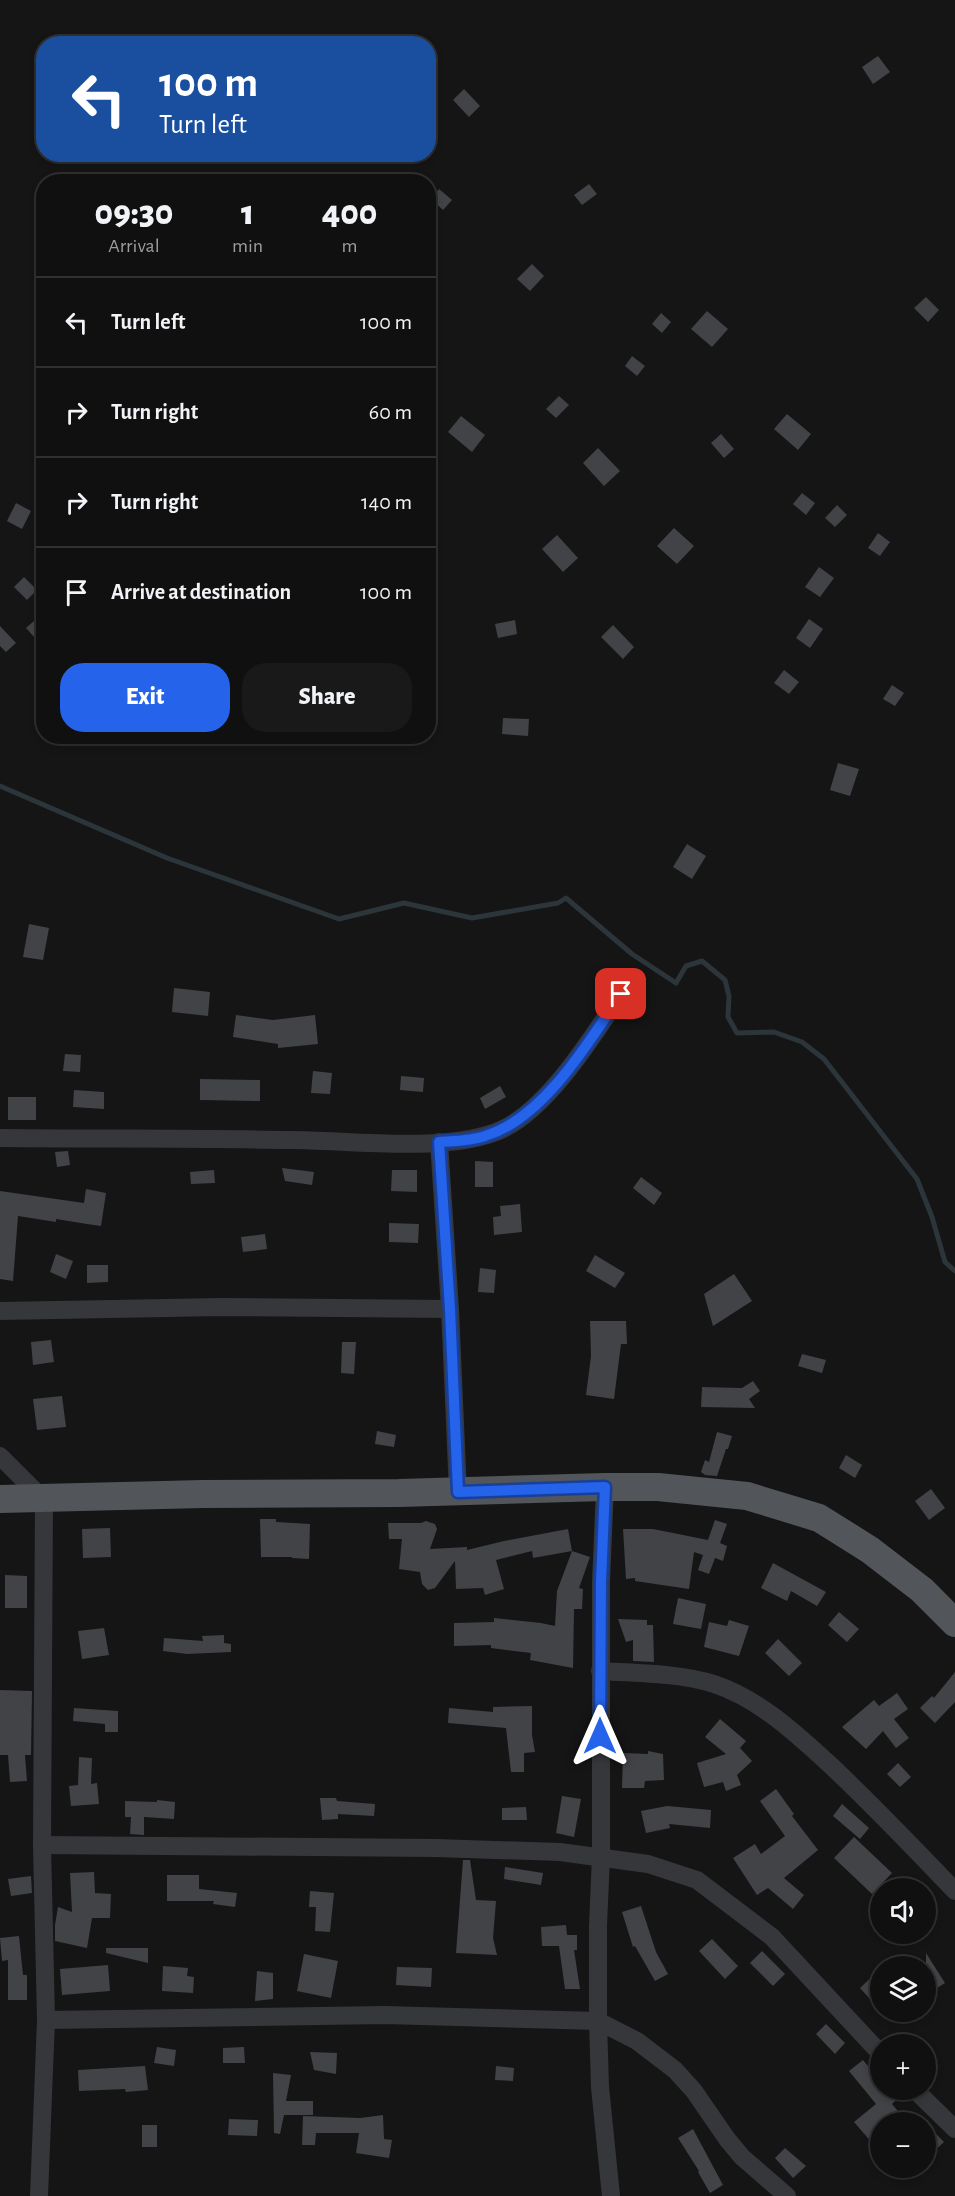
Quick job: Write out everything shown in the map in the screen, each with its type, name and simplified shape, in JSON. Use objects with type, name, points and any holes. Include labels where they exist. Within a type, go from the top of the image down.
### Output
[{"type":"main road","points":[[0,1499],[44,1500],[203,1494],[458,1492],[605,1487],[658,1487],[747,1496],[819,1518],[870,1550],[922,1590],[955,1623]]},
{"type":"street","points":[[0,1138],[439,1142],[485,1136],[505,1128],[529,1112],[579,1057],[621,994]]},
{"type":"street","points":[[439,1142],[450,1309],[458,1492]]},
{"type":"street","points":[[0,1311],[222,1307],[450,1309]]},
{"type":"street","points":[[0,1456],[44,1500],[42,1845],[46,2020],[39,2196]]},
{"type":"street","points":[[605,1487],[601,1582],[601,1856],[598,2021],[600,2087],[611,2196]]},
{"type":"street","points":[[600,1671],[667,1676],[714,1684],[748,1700],[790,1728],[846,1780],[955,1891]]},
{"type":"street","points":[[42,1845],[436,1848],[560,1852],[648,1864],[697,1880],[724,1898],[772,1937],[870,2042]]},
{"type":"street","points":[[46,2020],[386,2015],[598,2021],[637,2041],[675,2070],[694,2091],[742,2157],[787,2196]]},
{"type":"street","points":[[925,2100],[955,2129]]},
{"type":"building","points":[[878,56],[890,72],[873,84],[862,67]]},
{"type":"building","points":[[464,89],[480,106],[469,117],[453,100]]},
{"type":"building","points":[[589,184],[597,194],[582,205],[574,195]]},
{"type":"building","points":[[439,189],[452,200],[443,210],[436,204],[436,193]]},
{"type":"building","points":[[532,264],[544,276],[530,291],[517,279]]},
{"type":"building","points":[[926,297],[939,310],[928,322],[914,308]]},
{"type":"building","points":[[707,311],[728,329],[712,347],[691,329]]},
{"type":"building","points":[[661,313],[671,322],[662,333],[652,324]]},
{"type":"building","points":[[632,356],[645,366],[637,376],[625,366]]},
{"type":"building","points":[[559,396],[569,405],[556,418],[546,409]]},
{"type":"building","points":[[787,414],[811,434],[798,450],[774,429]]},
{"type":"building","points":[[461,416],[485,435],[472,452],[448,432]]},
{"type":"building","points":[[721,434],[734,449],[724,458],[711,443]]},
{"type":"building","points":[[598,448],[620,471],[604,486],[583,463]]},
{"type":"building","points":[[802,493],[815,503],[806,515],[793,504]]},
{"type":"building","points":[[16,503],[31,511],[22,529],[7,521]]},
{"type":"building","points":[[837,505],[847,515],[835,527],[825,518]]},
{"type":"building","points":[[674,528],[694,546],[677,564],[657,546]]},
{"type":"building","points":[[878,533],[890,542],[880,556],[868,548]]},
{"type":"building","points":[[557,535],[578,558],[563,572],[542,549]]},
{"type":"building","points":[[819,567],[834,578],[820,597],[805,587]]},
{"type":"building","points":[[24,577],[36,591],[27,600],[14,587]]},
{"type":"building","points":[[36,619],[36,639],[26,628]]},
{"type":"building","points":[[809,619],[823,629],[810,648],[796,638]]},
{"type":"building","points":[[515,620],[517,634],[498,638],[495,624]]},
{"type":"building","points":[[613,625],[634,647],[623,659],[601,637]]},
{"type":"building","points":[[0,626],[16,643],[6,652],[0,646]]},
{"type":"building","points":[[784,670],[799,682],[789,694],[774,683]]},
{"type":"building","points":[[892,685],[904,693],[895,706],[883,699]]},
{"type":"building","points":[[503,718],[529,719],[528,736],[502,734]]},
{"type":"building","points":[[838,763],[859,769],[850,796],[830,790]]},
{"type":"building","points":[[687,844],[706,856],[692,879],[673,867]]},
{"type":"building","points":[[29,924],[49,928],[43,960],[23,957]]},
{"type":"building","points":[[174,988],[210,992],[208,1016],[172,1012]]},
{"type":"building","points":[[236,1015],[273,1020],[315,1015],[318,1044],[278,1048],[278,1044],[233,1037]]},
{"type":"building","points":[[65,1054],[81,1055],[80,1072],[63,1071]]},
{"type":"building","points":[[313,1071],[332,1073],[330,1094],[311,1093]]},
{"type":"building","points":[[401,1076],[424,1078],[423,1092],[400,1090]]},
{"type":"building","points":[[200,1079],[260,1080],[260,1101],[200,1100]]},
{"type":"building","points":[[500,1086],[506,1097],[485,1109],[480,1098]]},
{"type":"building","points":[[74,1090],[104,1092],[104,1109],[73,1107]]},
{"type":"building","points":[[8,1097],[36,1097],[36,1120],[8,1120]]},
{"type":"building","points":[[68,1151],[70,1165],[57,1167],[55,1152]]},
{"type":"building","points":[[475,1161],[493,1162],[493,1187],[475,1187]]},
{"type":"building","points":[[282,1168],[314,1172],[312,1185],[285,1181]]},
{"type":"building","points":[[214,1170],[215,1183],[191,1184],[190,1172]]},
{"type":"building","points":[[392,1170],[417,1170],[417,1192],[391,1191]]},
{"type":"building","points":[[641,1177],[662,1193],[654,1205],[633,1188]]},
{"type":"building","points":[[86,1189],[106,1193],[101,1226],[18,1216],[13,1281],[0,1279],[0,1191],[84,1203]]},
{"type":"building","points":[[520,1204],[522,1232],[494,1235],[493,1217],[501,1216],[500,1206]]},
{"type":"building","points":[[389,1223],[419,1224],[418,1243],[389,1242]]},
{"type":"building","points":[[265,1234],[267,1249],[243,1252],[241,1237]]},
{"type":"building","points":[[56,1254],[73,1261],[66,1279],[50,1272]]},
{"type":"building","points":[[595,1255],[625,1273],[615,1288],[586,1271]]},
{"type":"building","points":[[87,1265],[108,1265],[108,1282],[87,1283]]},
{"type":"building","points":[[480,1268],[496,1270],[494,1293],[478,1292]]},
{"type":"building","points":[[734,1274],[752,1301],[713,1326],[704,1294]]},
{"type":"building","points":[[590,1321],[626,1321],[627,1344],[621,1344],[614,1399],[586,1395],[591,1356]]},
{"type":"building","points":[[51,1340],[54,1362],[33,1365],[31,1342]]},
{"type":"building","points":[[342,1342],[356,1342],[354,1374],[341,1373]]},
{"type":"building","points":[[802,1354],[826,1360],[822,1373],[798,1366]]},
{"type":"building","points":[[753,1381],[760,1391],[749,1399],[755,1408],[701,1407],[702,1387],[742,1388]]},
{"type":"building","points":[[62,1396],[66,1427],[37,1430],[33,1399]]},
{"type":"building","points":[[377,1431],[396,1435],[394,1447],[375,1444]]},
{"type":"building","points":[[717,1432],[732,1436],[717,1476],[705,1475],[701,1472],[705,1460],[709,1462]]},
{"type":"building","points":[[846,1455],[862,1465],[855,1478],[839,1468]]},
{"type":"building","points":[[931,1489],[945,1508],[929,1520],[915,1501]]},
{"type":"building","points":[[260,1519],[310,1524],[309,1559],[261,1557]]},
{"type":"building","points":[[715,1520],[727,1524],[720,1543],[727,1546],[723,1561],[715,1558],[709,1574],[698,1570],[703,1555],[694,1552],[689,1589],[635,1581],[635,1578],[626,1579],[623,1529],[653,1529],[708,1540]]},
{"type":"building","points":[[426,1521],[435,1524],[437,1529],[430,1549],[467,1547],[467,1550],[568,1529],[572,1551],[533,1558],[532,1551],[496,1560],[504,1589],[485,1595],[483,1588],[456,1589],[455,1561],[435,1588],[428,1590],[422,1584],[420,1572],[399,1569],[402,1539],[389,1539],[388,1523]]},
{"type":"building","points":[[110,1528],[111,1557],[83,1558],[82,1529]]},
{"type":"building","points":[[572,1551],[590,1557],[579,1588],[583,1589],[582,1609],[574,1609],[573,1668],[530,1660],[531,1653],[491,1648],[491,1645],[454,1646],[454,1623],[494,1622],[494,1618],[555,1626],[557,1591]]},
{"type":"building","points":[[773,1563],[826,1592],[817,1606],[791,1591],[787,1601],[761,1588]]},
{"type":"building","points":[[5,1575],[27,1576],[27,1608],[5,1608]]},
{"type":"building","points":[[678,1598],[706,1604],[701,1629],[673,1624]]},
{"type":"building","points":[[839,1612],[859,1629],[847,1642],[828,1625]]},
{"type":"building","points":[[618,1619],[647,1620],[647,1625],[653,1625],[654,1662],[633,1661],[633,1640],[626,1642]]},
{"type":"building","points":[[729,1620],[749,1626],[739,1656],[704,1647],[709,1622],[727,1626]]},
{"type":"building","points":[[104,1628],[109,1655],[82,1659],[78,1631]]},
{"type":"building","points":[[224,1635],[224,1643],[231,1644],[231,1652],[187,1654],[163,1651],[164,1638],[203,1641],[202,1636]]},
{"type":"building","points":[[778,1639],[802,1663],[789,1676],[765,1653]]},
{"type":"building","points":[[955,1672],[955,1702],[935,1723],[920,1708],[932,1696],[934,1698]]},
{"type":"building","points":[[0,1690],[32,1691],[31,1755],[25,1755],[27,1781],[10,1782],[8,1755],[0,1755]]},
{"type":"building","points":[[897,1693],[908,1709],[894,1719],[909,1738],[896,1748],[883,1731],[866,1749],[842,1727],[874,1700],[879,1706]]},
{"type":"building","points":[[532,1706],[532,1735],[535,1752],[524,1753],[524,1772],[511,1772],[506,1728],[448,1723],[449,1708],[493,1712],[493,1707]]},
{"type":"building","points":[[74,1708],[118,1711],[118,1732],[105,1732],[105,1724],[73,1721]]},
{"type":"building","points":[[720,1719],[746,1741],[740,1748],[752,1761],[737,1775],[741,1785],[726,1791],[723,1782],[704,1787],[697,1763],[726,1754],[705,1737]]},
{"type":"building","points":[[648,1751],[663,1754],[664,1780],[645,1781],[644,1788],[622,1788],[623,1753],[648,1754]]},
{"type":"building","points":[[79,1757],[92,1758],[91,1784],[97,1783],[99,1804],[71,1806],[69,1786],[78,1785]]},
{"type":"building","points":[[898,1763],[911,1777],[900,1787],[887,1774]]},
{"type":"building","points":[[776,1789],[794,1814],[792,1816],[818,1850],[784,1878],[804,1895],[793,1909],[768,1888],[757,1895],[733,1858],[755,1844],[761,1854],[785,1836],[760,1801]]},
{"type":"building","points":[[562,1796],[581,1799],[574,1837],[556,1833]]},
{"type":"building","points":[[320,1798],[375,1804],[374,1816],[338,1814],[338,1819],[322,1820]]},
{"type":"building","points":[[157,1800],[175,1802],[174,1819],[144,1817],[144,1835],[130,1834],[131,1817],[125,1817],[125,1801],[157,1802]]},
{"type":"building","points":[[842,1804],[869,1828],[860,1839],[833,1816]]},
{"type":"building","points":[[667,1806],[711,1810],[710,1828],[669,1824],[670,1828],[646,1833],[641,1811]]},
{"type":"building","points":[[526,1807],[527,1820],[502,1820],[502,1808]]},
{"type":"building","points":[[854,1837],[892,1873],[887,1878],[870,1878],[870,1892],[834,1858]]},
{"type":"building","points":[[463,1860],[470,1860],[476,1900],[496,1901],[493,1938],[497,1955],[456,1953]]},
{"type":"building","points":[[505,1867],[543,1873],[541,1885],[504,1879]]},
{"type":"building","points":[[94,1872],[95,1893],[111,1894],[110,1918],[92,1918],[87,1948],[55,1941],[58,1907],[72,1912],[70,1873]]},
{"type":"building","points":[[167,1875],[199,1875],[199,1889],[237,1893],[235,1907],[213,1904],[214,1901],[167,1901]]},
{"type":"building","points":[[31,1876],[32,1893],[11,1896],[8,1879]]},
{"type":"building","points":[[310,1891],[334,1893],[330,1932],[315,1931],[316,1907],[309,1907]]},
{"type":"building","points":[[641,1906],[656,1952],[668,1974],[655,1981],[635,1946],[633,1947],[622,1912]]},
{"type":"building","points":[[566,1925],[567,1935],[577,1935],[577,1950],[574,1950],[580,1989],[565,1989],[559,1946],[542,1946],[541,1927]]},
{"type":"building","points":[[19,1936],[23,1975],[27,1975],[27,2000],[8,2000],[8,1960],[2,1961],[0,1938]]},
{"type":"building","points":[[712,1939],[738,1966],[725,1979],[699,1951]]},
{"type":"building","points":[[106,1948],[148,1948],[148,1963],[106,1953]]},
{"type":"building","points":[[762,1951],[785,1974],[773,1986],[750,1963]]},
{"type":"building","points":[[304,1954],[338,1961],[331,1998],[297,1991]]},
{"type":"building","points":[[108,1965],[110,1991],[62,1995],[60,1969]]},
{"type":"building","points":[[163,1966],[188,1968],[187,1976],[194,1977],[193,1993],[162,1991]]},
{"type":"building","points":[[397,1967],[432,1968],[431,1987],[396,1985]]},
{"type":"building","points":[[936,1969],[945,1983],[936,1989]]},
{"type":"building","points":[[257,1971],[273,1973],[273,1999],[255,2001]]},
{"type":"building","points":[[870,1978],[870,1999],[860,1988]]},
{"type":"building","points":[[826,2024],[845,2043],[835,2054],[816,2034]]},
{"type":"building","points":[[157,2047],[176,2050],[174,2066],[154,2063]]},
{"type":"building","points":[[244,2047],[245,2063],[223,2063],[223,2048]]},
{"type":"building","points":[[310,2052],[337,2053],[336,2074],[314,2070]]},
{"type":"building","points":[[863,2060],[870,2069],[870,2097],[849,2071]]},
{"type":"building","points":[[145,2066],[148,2090],[79,2091],[78,2070]]},
{"type":"building","points":[[496,2066],[514,2068],[513,2081],[495,2080]]},
{"type":"building","points":[[273,2073],[291,2075],[286,2101],[313,2101],[313,2115],[284,2115],[280,2134],[274,2133]]},
{"type":"building","points":[[873,2100],[896,2100],[892,2104],[899,2112],[870,2112],[870,2140],[854,2122],[876,2104]]},
{"type":"building","points":[[383,2115],[384,2139],[392,2140],[389,2158],[356,2153],[359,2133],[316,2133],[315,2145],[302,2145],[303,2116],[360,2118]]},
{"type":"building","points":[[229,2119],[258,2120],[257,2136],[228,2135]]},
{"type":"building","points":[[142,2125],[157,2125],[157,2147],[142,2147]]},
{"type":"building","points":[[693,2129],[723,2185],[710,2193],[678,2138]]},
{"type":"building","points":[[936,2134],[944,2142],[936,2149]]},
{"type":"building","points":[[785,2148],[806,2166],[793,2178],[775,2158]]},
{"type":"waterway","points":[[0,786],[167,858],[339,919],[404,903],[472,918],[558,903],[566,898],[632,954],[676,983],[686,966],[702,961],[725,980],[729,996],[728,1017],[737,1033],[774,1032],[802,1042],[824,1059],[917,1179],[932,1217],[945,1262],[955,1271]]},
{"type":"route","points":[[600,1736],[601,1582],[605,1487],[458,1492],[450,1309],[439,1142],[485,1136],[505,1128],[529,1112],[579,1057],[621,994]]}]
